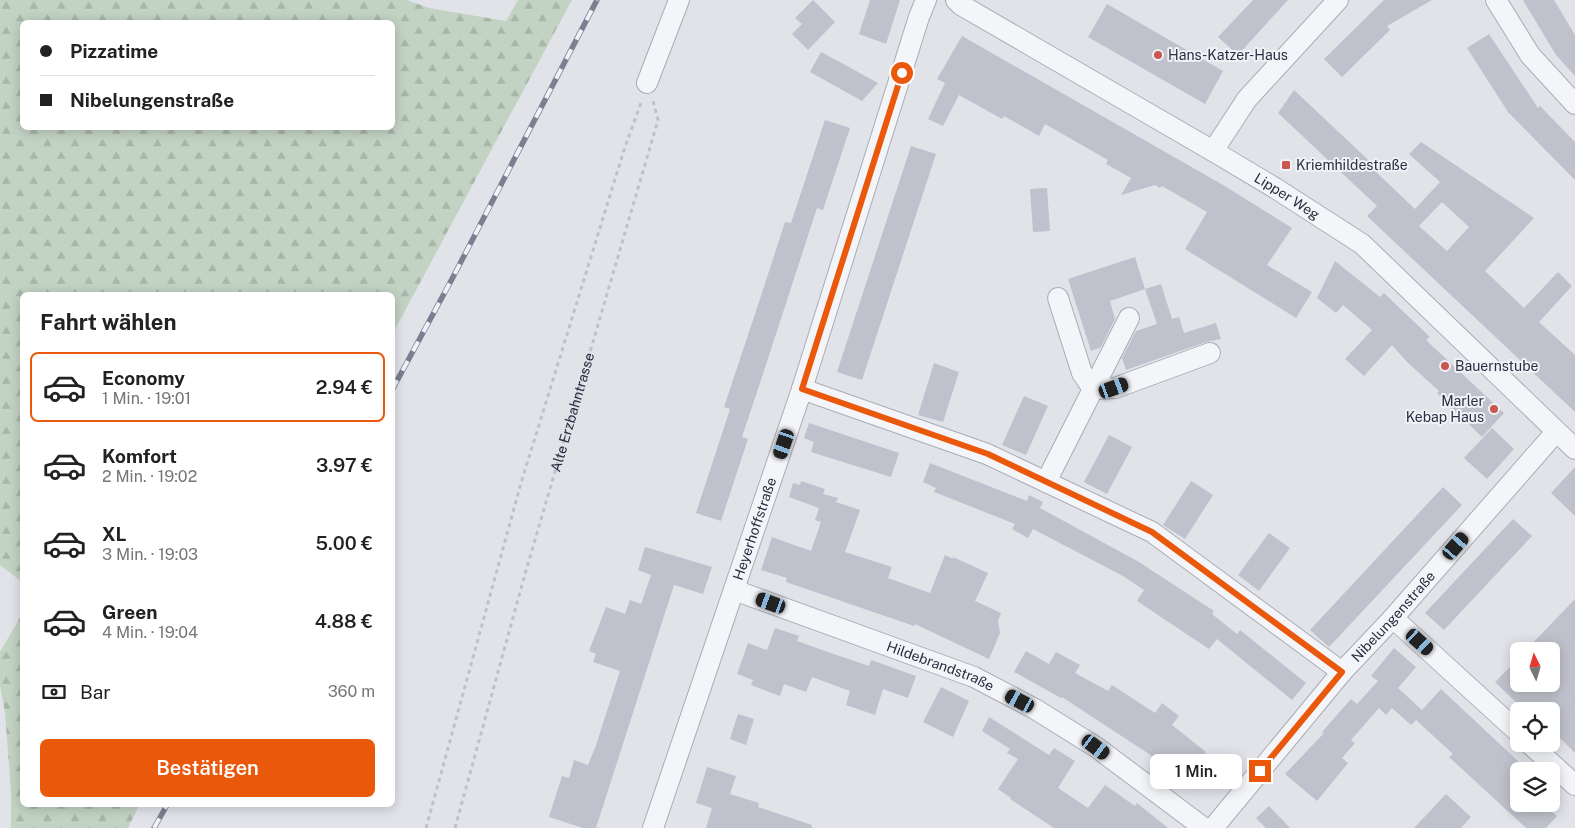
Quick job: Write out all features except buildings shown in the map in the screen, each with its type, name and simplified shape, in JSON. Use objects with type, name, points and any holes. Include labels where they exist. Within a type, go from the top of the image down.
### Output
[{"type":"street","points":[[647,83],[679,0]]},
{"type":"street","name":"Heyerhoffstraße","points":[[653,828],[802,389],[919,17],[926,0]]},
{"type":"street","name":"Lipper Weg","points":[[956,0],[961,5],[1275,188],[1362,244],[1575,449]]},
{"type":"street","points":[[1212,151],[1247,99],[1338,0]]},
{"type":"street","points":[[1496,0],[1530,55],[1575,104]]},
{"type":"street","points":[[1058,298],[1082,373],[1093,389]]},
{"type":"street","points":[[1046,482],[1129,318]]},
{"type":"street","points":[[1093,389],[1114,388],[1210,353]]},
{"type":"street","points":[[802,389],[988,454],[1152,532],[1342,672]]},
{"type":"street","name":"Nibelungenstraße","points":[[1213,828],[1342,672],[1394,618],[1556,432]]},
{"type":"street","name":"Hildebrandstraße","points":[[734,590],[974,677],[1035,709],[1096,747],[1204,828]]},
{"type":"street","points":[[1394,618],[1510,726]]},
{"type":"street","points":[[1539,752],[1575,785]]},
{"type":"path","points":[[426,828],[521,483],[625,147],[647,83]]},
{"type":"path","name":"Alte Erzbahntrasse","points":[[455,828],[525,574],[658,120],[647,83]]},
{"type":"green space","points":[[0,0],[407,0],[429,8],[506,21],[518,0],[572,0],[395,329],[395,292],[20,292],[20,580],[0,565]]},
{"type":"green space","points":[[20,617],[20,807],[138,807],[128,828],[11,828],[11,792],[5,713],[0,685],[0,652]]},
{"type":"railway","points":[[395,384],[597,0]]},
{"type":"railway","points":[[154,828],[166,807]]},
{"type":"place","name":"Hans-Katzer-Haus","points":[[1158,55]]},
{"type":"place","name":"Kriemhildestraße","points":[[1286,165]]},
{"type":"place","name":"Bauernstube","points":[[1445,366]]},
{"type":"place","name":"Marler Kebap Haus","points":[[1494,409]]},
{"type":"route","points":[[902,73],[802,389],[988,454],[1152,532],[1342,672],[1260,771]]}]
